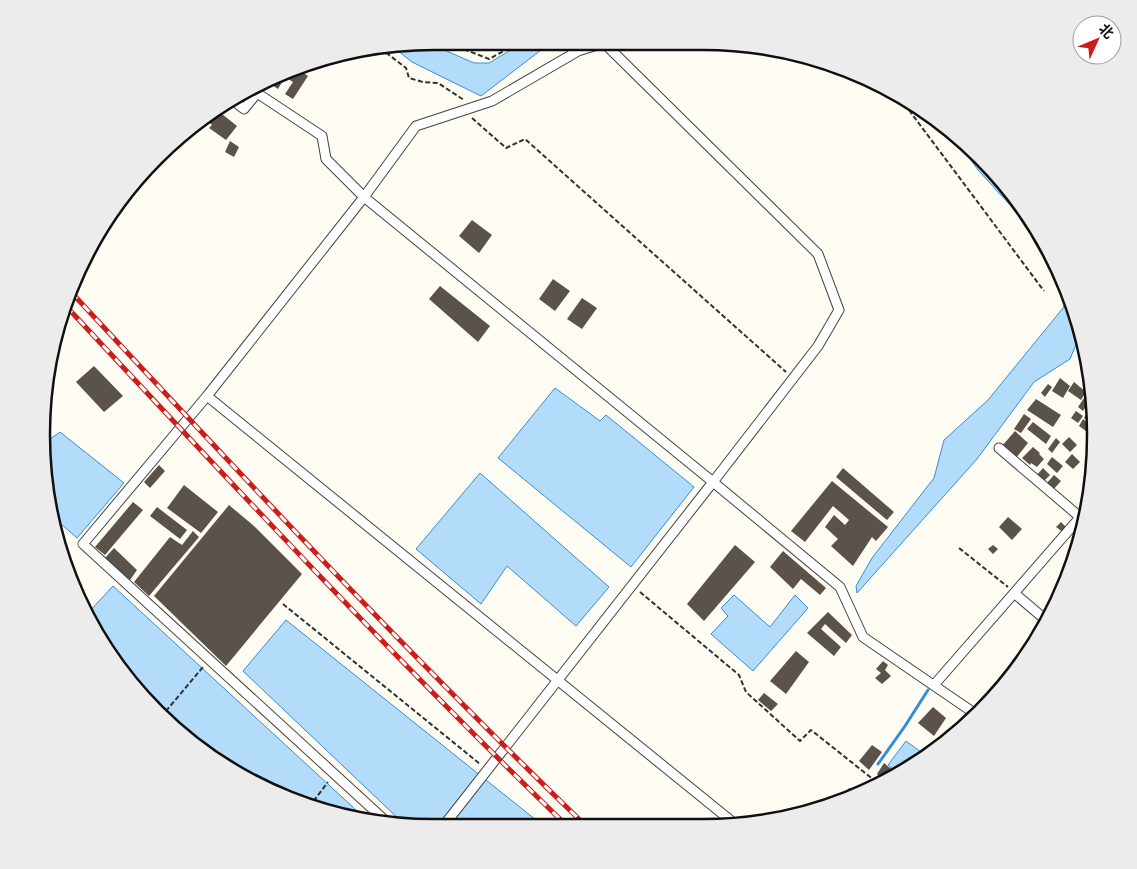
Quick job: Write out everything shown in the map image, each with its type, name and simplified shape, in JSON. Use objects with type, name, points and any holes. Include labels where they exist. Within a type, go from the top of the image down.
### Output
[{"type":"street","points":[[379,815],[83,544],[207,396],[364,197],[416,126],[492,101],[581,50]]},
{"type":"street","points":[[449,819],[794,378],[818,346],[839,310],[818,254],[611,50]]},
{"type":"street","points":[[258,93],[322,136],[326,159],[364,197],[840,587],[863,637],[970,710]]},
{"type":"street","points":[[238,105],[244,109],[256,94]]},
{"type":"street","points":[[207,396],[729,818]]},
{"type":"street","points":[[999,448],[1079,516]]},
{"type":"street","points":[[934,685],[1078,520]]},
{"type":"street","points":[[1014,593],[1041,616]]},
{"type":"path","points":[[466,50],[489,59],[506,50]]},
{"type":"path","points":[[386,53],[406,68],[409,78],[423,82],[438,83],[474,106]]},
{"type":"path","points":[[463,110],[506,148],[525,139],[794,378]]},
{"type":"path","points":[[910,111],[1044,291]]},
{"type":"path","points":[[959,548],[1014,593]]},
{"type":"path","points":[[632,586],[738,675],[746,692],[800,741],[811,730],[873,779]]},
{"type":"path","points":[[283,604],[488,770]]},
{"type":"path","points":[[167,710],[209,660]]},
{"type":"path","points":[[314,800],[334,774]]},
{"type":"water","points":[[444,50],[474,63],[489,63],[511,50],[541,50],[481,96],[412,62],[399,52]]},
{"type":"water","points":[[971,160],[992,181],[1015,210]]},
{"type":"water","points":[[1065,304],[1076,344],[1070,359],[1034,382],[977,459],[857,593],[856,586],[872,558],[934,478],[944,440],[988,400]]},
{"type":"water","points":[[555,388],[600,421],[606,415],[694,487],[631,567],[498,458]]},
{"type":"water","points":[[60,432],[124,483],[77,538],[60,523],[53,485],[50,439]]},
{"type":"water","points":[[480,473],[609,587],[576,626],[507,566],[481,604],[416,549]]},
{"type":"water","points":[[113,586],[358,812],[311,799],[287,790],[242,767],[200,740],[145,688],[129,669],[92,609]]},
{"type":"water","points":[[734,595],[770,627],[795,595],[808,608],[753,671],[711,634],[728,616],[721,608]]},
{"type":"water","points":[[286,620],[535,819],[397,817],[243,671]]},
{"type":"water","points":[[906,741],[920,751],[892,769],[888,765]]},
{"type":"building","points":[[303,73],[308,76],[293,99],[285,94],[293,82],[288,79]]},
{"type":"building","points":[[283,81],[278,89],[273,86]]},
{"type":"building","points":[[222,114],[237,126],[226,140],[209,128],[212,125],[210,123]]},
{"type":"building","points":[[230,141],[239,147],[234,157],[225,152]]},
{"type":"building","points":[[472,220],[492,235],[479,253],[459,236]]},
{"type":"building","points":[[553,279],[570,291],[555,311],[539,299]]},
{"type":"building","points":[[440,286],[490,326],[478,342],[429,299]]},
{"type":"building","points":[[582,298],[597,308],[582,329],[567,319]]},
{"type":"building","points":[[94,366],[123,396],[104,412],[76,382]]},
{"type":"building","points":[[1060,378],[1070,386],[1063,398],[1052,391]]},
{"type":"building","points":[[1074,382],[1085,391],[1085,394],[1081,400],[1068,391]]},
{"type":"building","points":[[1048,384],[1052,387],[1045,397],[1041,393]]},
{"type":"building","points":[[1084,398],[1086,407],[1083,411],[1078,407]]},
{"type":"building","points":[[1036,399],[1061,415],[1053,427],[1027,410]]},
{"type":"building","points":[[1076,411],[1083,416],[1078,423],[1071,418]]},
{"type":"building","points":[[1024,414],[1031,419],[1021,433],[1014,429]]},
{"type":"building","points":[[1083,419],[1087,422],[1087,430],[1086,431],[1079,426]]},
{"type":"building","points":[[1033,422],[1051,436],[1046,444],[1027,429]]},
{"type":"building","points":[[1015,431],[1028,443],[1016,458],[1002,446]]},
{"type":"building","points":[[1069,437],[1077,445],[1070,452],[1062,444]]},
{"type":"building","points":[[1056,438],[1060,442],[1052,453],[1048,449]]},
{"type":"building","points":[[1033,447],[1044,459],[1037,467],[1031,463],[1030,465],[1022,458]]},
{"type":"building","points":[[1072,454],[1080,462],[1073,469],[1065,462]]},
{"type":"building","points":[[1052,457],[1063,466],[1057,473],[1047,464]]},
{"type":"building","points":[[159,465],[165,471],[150,488],[144,482]]},
{"type":"building","points":[[843,468],[894,512],[887,520],[836,477]]},
{"type":"building","points":[[1043,468],[1050,475],[1043,482],[1036,476]]},
{"type":"building","points":[[1054,475],[1061,481],[1053,490],[1046,484]]},
{"type":"building","points":[[832,481],[888,527],[876,541],[872,537],[853,566],[831,546],[838,539],[825,527],[834,515],[845,525],[849,520],[833,506],[805,542],[791,531]]},
{"type":"building","points":[[184,485],[218,512],[201,533],[167,508]]},
{"type":"building","points":[[133,502],[143,510],[105,555],[95,547]]},
{"type":"building","points":[[229,505],[254,526],[302,574],[226,666],[154,596]]},
{"type":"building","points":[[157,507],[187,530],[180,539],[150,516]]},
{"type":"building","points":[[1008,517],[1022,529],[1012,540],[999,527]]},
{"type":"building","points":[[1061,522],[1067,528],[1064,533],[1056,527]]},
{"type":"building","points":[[193,531],[199,537],[149,596],[134,582],[170,537],[182,545]]},
{"type":"building","points":[[735,545],[755,562],[704,621],[687,604]]},
{"type":"building","points":[[993,545],[998,549],[993,554],[988,549]]},
{"type":"building","points":[[114,548],[137,570],[130,580],[105,558]]},
{"type":"building","points":[[783,551],[826,588],[820,595],[801,579],[793,589],[770,567]]},
{"type":"building","points":[[828,612],[852,635],[846,643],[825,624],[821,629],[841,647],[834,656],[807,633]]},
{"type":"building","points":[[796,651],[809,662],[786,694],[770,681]]},
{"type":"building","points":[[883,661],[888,665],[885,670],[891,676],[882,684],[875,678],[881,673],[876,669]]},
{"type":"building","points":[[764,693],[778,704],[771,711],[758,700]]},
{"type":"building","points":[[933,707],[946,718],[934,736],[918,723]]},
{"type":"building","points":[[872,745],[882,752],[869,770],[859,761]]},
{"type":"building","points":[[884,763],[891,769],[879,776],[877,774]]},
{"type":"waterway","points":[[878,764],[928,690]]},
{"type":"railway","points":[[75,297],[260,495],[388,628],[579,819]]},
{"type":"railway","points":[[70,310],[375,633],[560,819]]}]
